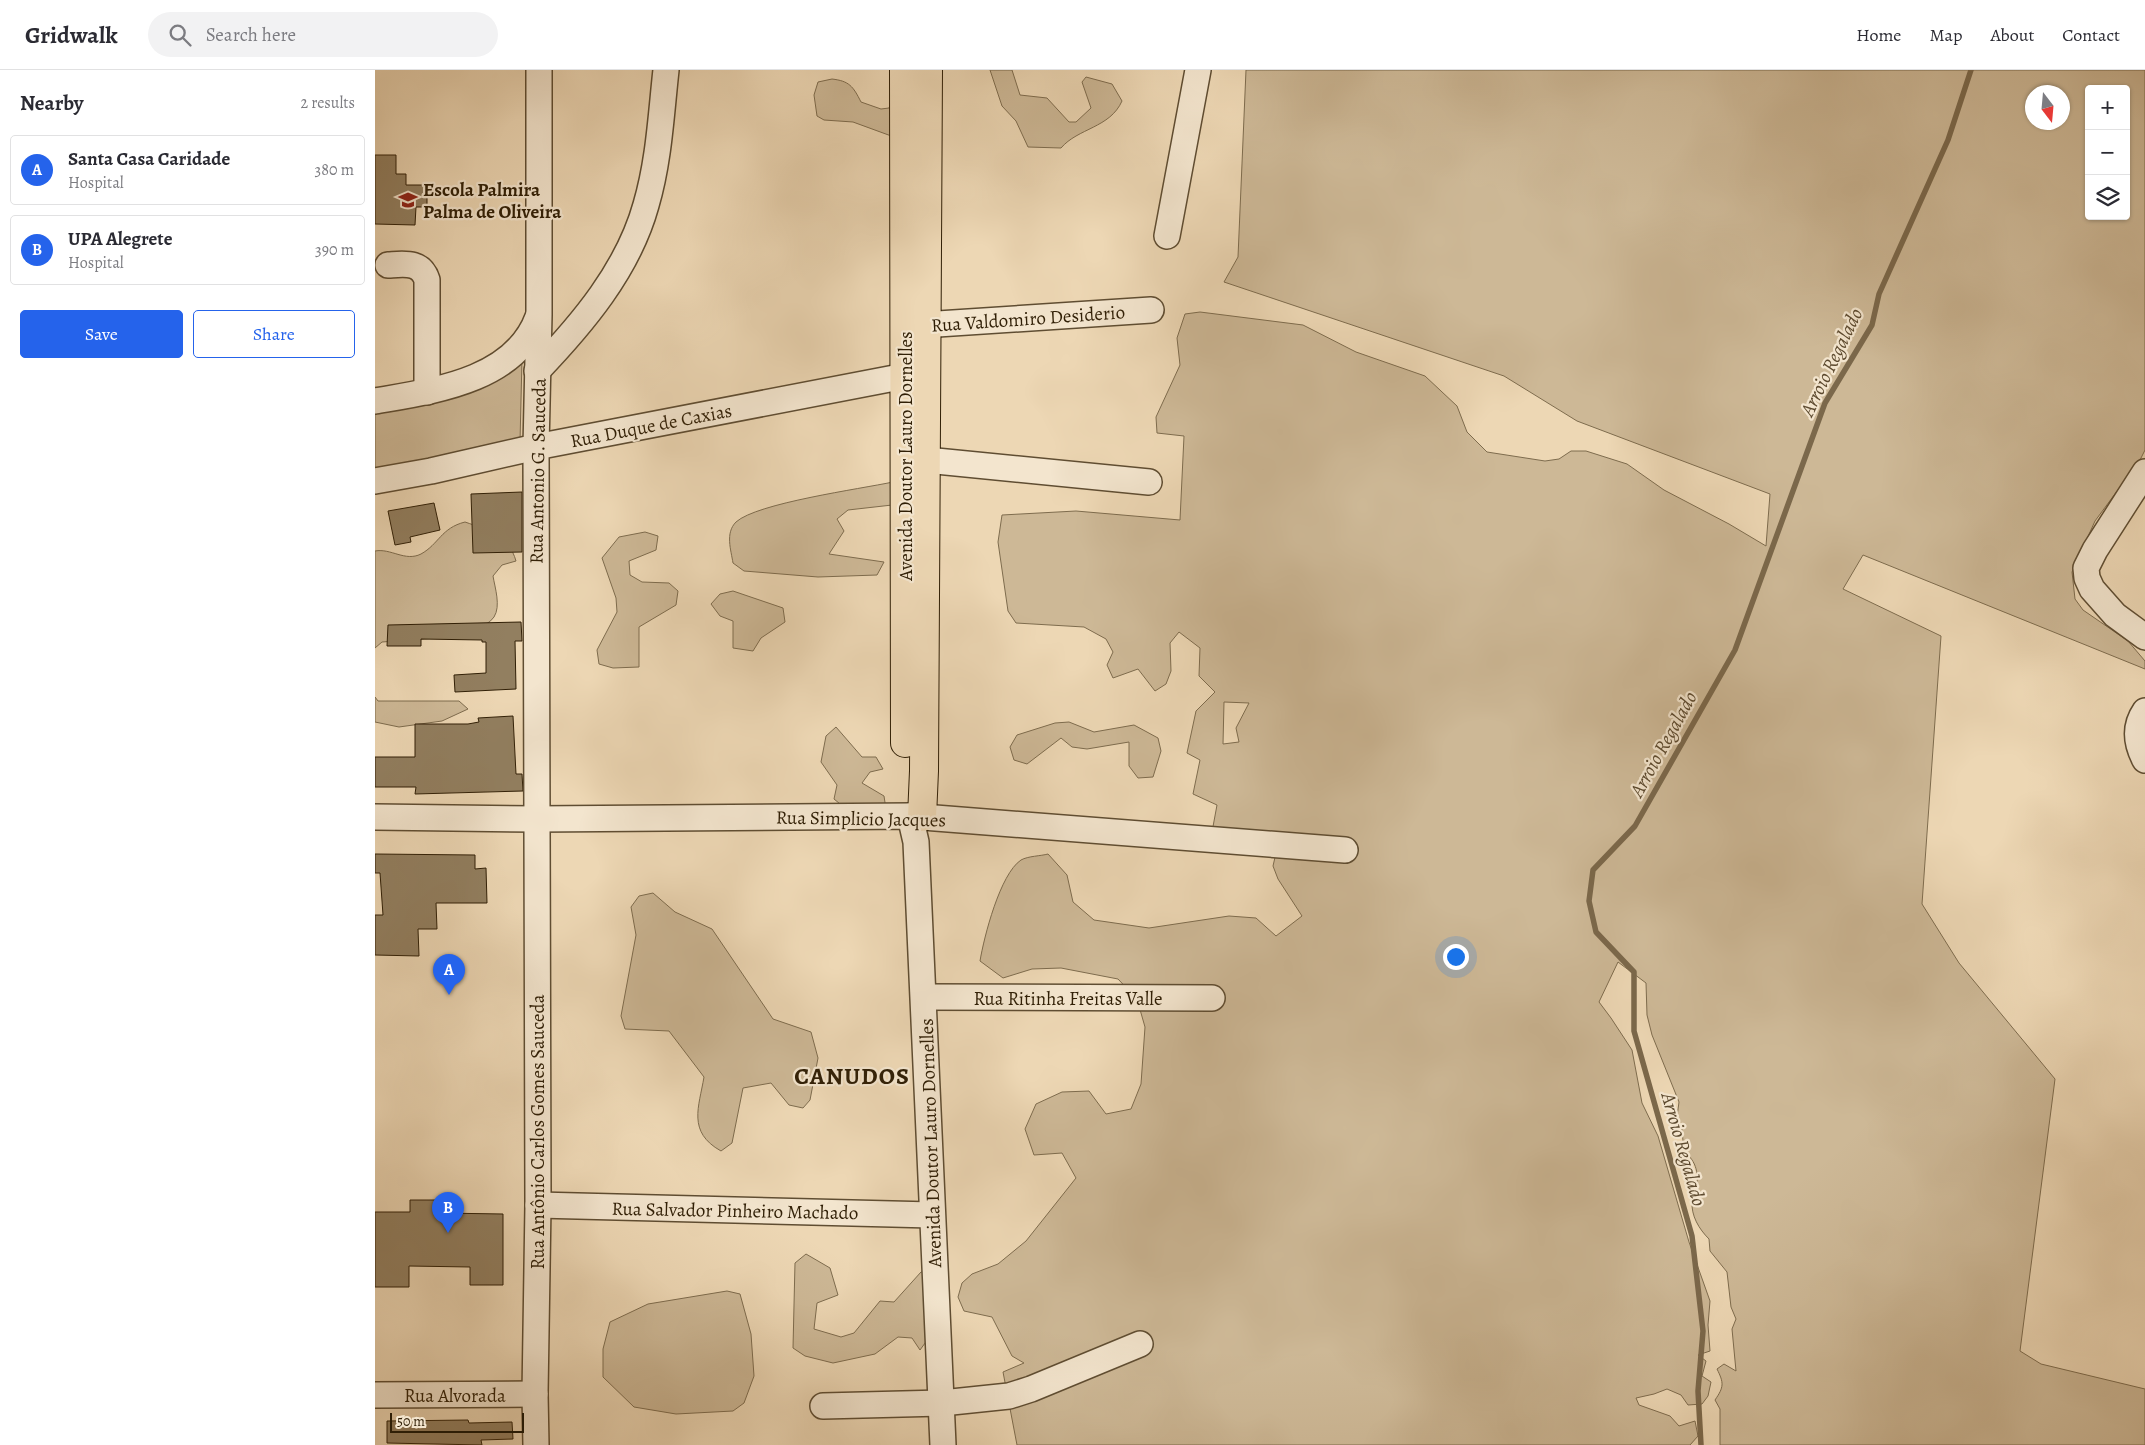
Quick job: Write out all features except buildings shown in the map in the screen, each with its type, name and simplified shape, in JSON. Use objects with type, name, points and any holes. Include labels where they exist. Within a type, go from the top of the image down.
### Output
[{"type":"main road","name":"Avenida Doutor Lauro Dornelles","points":[[904,70],[916,376],[905,773],[916,825]]},
{"type":"main road","name":"Avenida Doutor Lauro Dornelles","points":[[915,325],[928,70]]},
{"type":"main road","name":"Avenida Doutor Lauro Dornelles","points":[[916,376],[926,460],[924,771],[916,825]]},
{"type":"street","points":[[537,371],[539,314],[539,70]]},
{"type":"street","name":"Rua Antonio G. Sauceda","points":[[536,819],[537,371],[580,323],[609,283],[632,239],[646,206],[656,162],[666,70]]},
{"type":"street","points":[[1167,236],[1198,70]]},
{"type":"street","points":[[388,265],[411,264],[420,267],[425,273],[427,280],[427,392]]},
{"type":"street","name":"Rua Valdomiro Desiderio","points":[[915,325],[1151,310]]},
{"type":"street","points":[[375,401],[427,392],[475,377],[500,363],[524,343],[533,331],[539,314]]},
{"type":"street","name":"Rua Duque de Caxias","points":[[375,481],[431,471],[536,447],[916,376]]},
{"type":"street","points":[[926,460],[1149,482]]},
{"type":"street","points":[[2145,472],[2095,550],[2086,568],[2087,578],[2092,589],[2115,615],[2145,637]]},
{"type":"street","points":[[2145,711],[2139,719],[2136,736],[2145,760]]},
{"type":"street","name":"Rua Simplicio Jacques","points":[[375,817],[916,825],[1345,850]]},
{"type":"street","name":"Rua Antônio Carlos Gomes Sauceda","points":[[536,819],[538,1205],[536,1445]]},
{"type":"street","name":"Avenida Doutor Lauro Dornelles","points":[[916,825],[943,1445]]},
{"type":"street","name":"Rua Ritinha Freitas Valle","points":[[924,997],[1212,998]]},
{"type":"street","name":"Rua Salvador Pinheiro Machado","points":[[538,1205],[932,1215]]},
{"type":"street","points":[[823,1406],[942,1403],[1009,1396],[1031,1389],[1140,1344]]},
{"type":"street","name":"Rua Alvorada","points":[[375,1395],[535,1394]]},
{"type":"shaded area","points":[[990,70],[1012,70],[1020,95],[1047,98],[1069,122],[1076,122],[1091,108],[1082,82],[1086,77],[1112,84],[1122,101],[1110,117],[1068,141],[1061,148],[1028,147],[1016,121],[1002,106]]},
{"type":"shaded area","points":[[1246,70],[2145,70],[2145,450],[2140,460],[2095,521],[2072,572],[2075,599],[2083,610],[2128,641],[2145,661],[2145,669],[1863,555],[1843,589],[1941,636],[1922,904],[1959,963],[2055,1079],[2020,1351],[2041,1364],[2145,1389],[2145,1445],[1720,1445],[1720,1409],[1715,1400],[1722,1385],[1717,1369],[1724,1364],[1736,1371],[1732,1329],[1736,1319],[1731,1307],[1727,1272],[1710,1251],[1709,1239],[1699,1227],[1694,1217],[1692,1201],[1697,1184],[1696,1169],[1692,1160],[1684,1152],[1682,1130],[1677,1117],[1679,1102],[1652,1035],[1647,1015],[1646,983],[1618,962],[1599,1002],[1632,1050],[1642,1103],[1658,1136],[1689,1242],[1710,1301],[1708,1325],[1710,1351],[1698,1355],[1706,1361],[1702,1376],[1711,1382],[1708,1396],[1702,1404],[1688,1405],[1681,1395],[1667,1389],[1636,1398],[1639,1405],[1670,1416],[1679,1426],[1695,1421],[1698,1436],[1690,1445],[1017,1445],[1003,1372],[1024,1363],[1012,1356],[992,1317],[964,1311],[958,1297],[962,1283],[972,1274],[998,1264],[1026,1241],[1076,1178],[1062,1153],[1034,1155],[1025,1129],[1036,1104],[1062,1092],[1089,1091],[1106,1114],[1131,1109],[1141,1084],[1145,1027],[1137,999],[1118,979],[1061,968],[1032,969],[1003,978],[980,961],[989,922],[1006,878],[1013,867],[1021,860],[1048,854],[1067,875],[1073,902],[1094,920],[1149,928],[1229,916],[1256,918],[1276,936],[1302,916],[1278,879],[1273,866],[1276,853],[1212,832],[1217,805],[1193,794],[1200,760],[1187,753],[1196,711],[1215,692],[1199,676],[1200,648],[1179,632],[1170,643],[1171,671],[1166,684],[1155,691],[1138,669],[1113,678],[1107,665],[1113,652],[1106,639],[1084,627],[1016,623],[1008,611],[998,542],[1002,515],[1076,511],[1180,520],[1184,436],[1157,433],[1156,417],[1180,365],[1177,338],[1185,314],[1200,312],[1303,325],[1356,352],[1425,376],[1457,406],[1467,432],[1487,452],[1545,461],[1559,459],[1571,451],[1586,451],[1627,464],[1664,490],[1766,546],[1770,494],[1577,421],[1504,376],[1224,282],[1238,257]],"holes":[[[1224,702],[1249,703],[1236,728],[1239,742],[1223,744]]]},
{"type":"shaded area","points":[[832,79],[843,81],[850,85],[861,102],[881,109],[889,108],[895,95],[894,137],[853,122],[824,120],[817,116],[814,95],[818,82]]},
{"type":"shaded area","points":[[522,359],[520,442],[375,474],[375,409],[398,408],[462,395]]},
{"type":"shaded area","points":[[893,482],[901,504],[848,510],[837,519],[844,531],[829,554],[884,562],[877,575],[818,577],[744,571],[733,563],[730,542],[731,531],[736,522],[747,515],[786,503]]},
{"type":"shaded area","points":[[465,522],[497,535],[508,545],[516,561],[502,565],[493,576],[497,602],[494,617],[486,624],[474,630],[459,634],[382,642],[375,648],[375,551],[415,556],[432,546],[445,532]]},
{"type":"shaded area","points":[[645,532],[658,536],[656,550],[629,561],[630,575],[642,582],[669,583],[678,591],[676,605],[639,627],[639,667],[613,668],[599,664],[597,650],[617,612],[616,598],[602,558],[619,537]]},
{"type":"shaded area","points":[[733,591],[783,608],[785,622],[761,638],[753,651],[733,648],[733,621],[720,616],[711,604],[720,594]]},
{"type":"shaded area","points":[[375,697],[378,701],[459,701],[468,709],[442,721],[399,727],[375,722]]},
{"type":"shaded area","points":[[1069,722],[1094,732],[1134,725],[1158,738],[1161,751],[1153,777],[1138,778],[1129,766],[1129,742],[1087,749],[1072,747],[1061,738],[1027,764],[1014,760],[1010,747],[1017,735],[1055,723]]},
{"type":"shaded area","points":[[836,727],[862,757],[876,757],[883,769],[870,772],[862,783],[884,796],[886,809],[845,808],[834,799],[837,785],[821,762],[826,736]]},
{"type":"shaded area","points":[[653,893],[675,912],[712,929],[773,1019],[811,1032],[818,1058],[810,1100],[803,1108],[789,1105],[771,1083],[743,1088],[732,1143],[721,1151],[710,1144],[703,1136],[699,1127],[698,1109],[704,1077],[669,1031],[625,1029],[621,1016],[636,935],[631,907],[639,896]]},
{"type":"shaded area","points":[[806,1254],[830,1268],[838,1295],[817,1303],[814,1329],[841,1337],[854,1333],[880,1301],[894,1302],[921,1272],[935,1270],[928,1339],[920,1350],[912,1338],[898,1337],[875,1354],[833,1363],[805,1356],[793,1348],[795,1263]]},
{"type":"shaded area","points":[[727,1291],[740,1294],[751,1334],[754,1376],[744,1403],[733,1411],[676,1414],[634,1407],[603,1377],[603,1349],[610,1322],[648,1304]]},
{"type":"waterway","name":"Arroio Regalado","points":[[1701,1445],[1698,1391],[1703,1331],[1692,1236],[1634,1031],[1634,972],[1596,932],[1589,901],[1593,870],[1635,826],[1735,650],[1825,403],[1872,325],[1879,294],[1948,140],[1971,70]]},
{"type":"place","name":"Escola Palmira Palma de Oliveira","points":[[408,200]]},
{"type":"place","name":"Santa Casa Caridade","points":[[449,995]]},
{"type":"place","name":"UPA Alegrete","points":[[448,1233]]},
{"type":"district","name":"CANUDOS","points":[[852,1076]]}]
